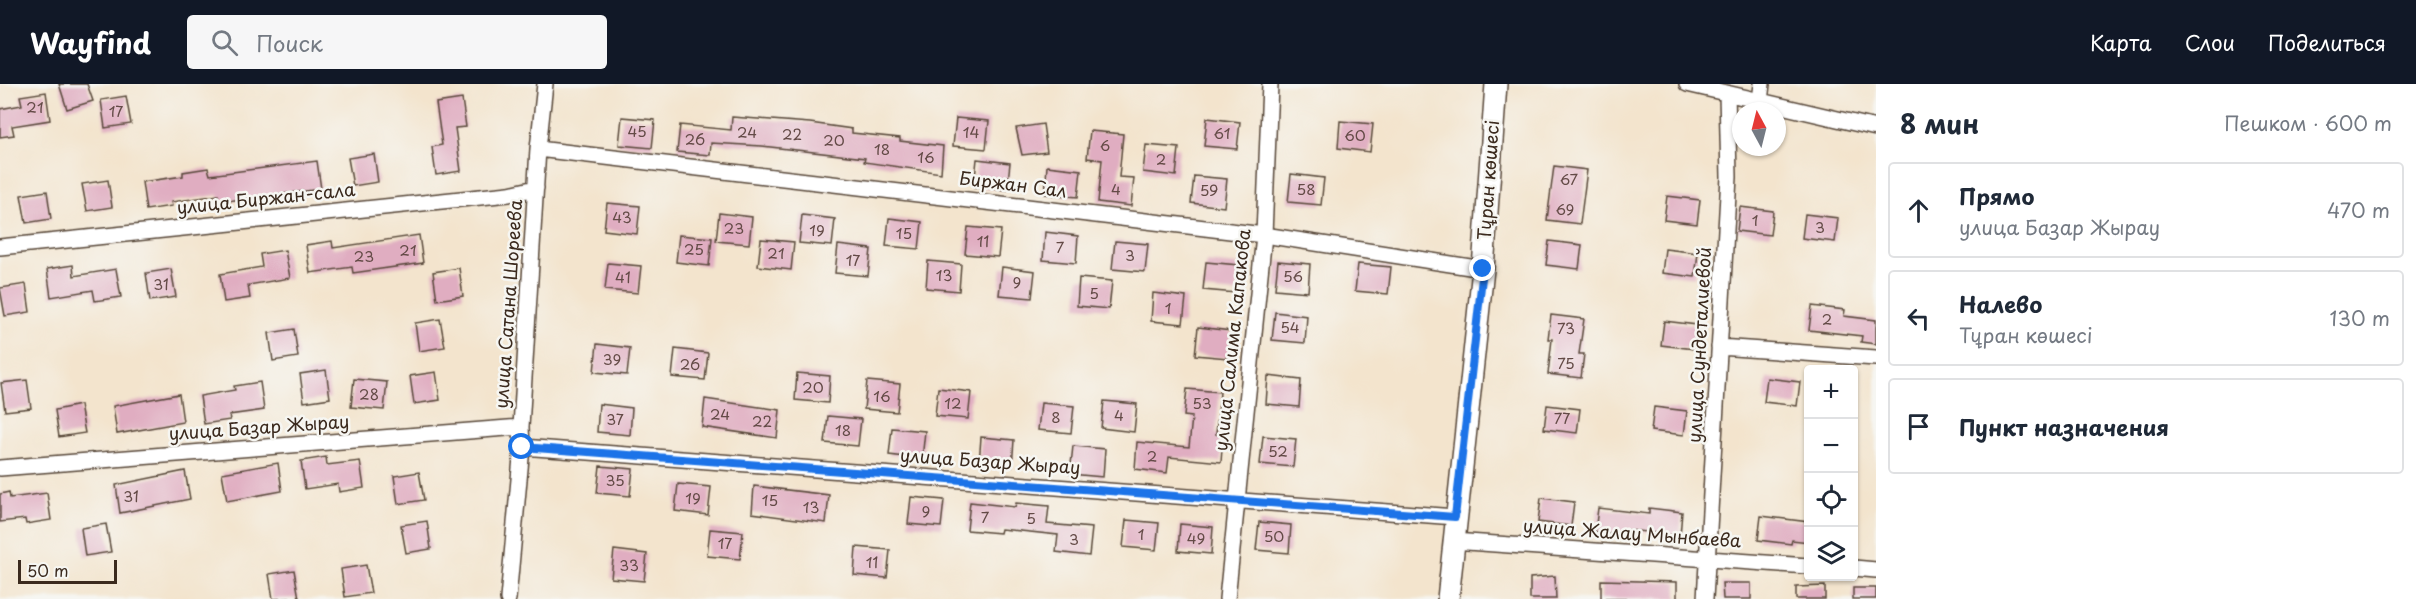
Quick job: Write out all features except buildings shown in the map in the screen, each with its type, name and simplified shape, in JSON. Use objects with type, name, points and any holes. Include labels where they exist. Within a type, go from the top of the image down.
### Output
[{"type":"street","name":"улица Сатана Шореева","points":[[508,599],[522,447],[521,427],[538,148],[545,84]]},
{"type":"street","name":"улица Салима Капакова","points":[[1227,599],[1264,235],[1270,84]]},
{"type":"street","name":"Тұран көшесі","points":[[1448,599],[1483,269],[1496,84]]},
{"type":"street","points":[[1687,84],[1876,128]]},
{"type":"street","points":[[1760,101],[1762,84]]},
{"type":"street","name":"улица Сундеталиевой","points":[[1705,599],[1729,177],[1727,93]]},
{"type":"street","name":"Биржан Сал","points":[[538,148],[1264,235],[1483,269]]},
{"type":"street","name":"улица Биржан-сала","points":[[0,247],[509,194],[536,188]]},
{"type":"street","points":[[1719,348],[1876,358]]},
{"type":"street","name":"улица Базар Жырау","points":[[0,468],[521,427]]},
{"type":"street","name":"улица Базар Жырау","points":[[522,447],[1455,517]]},
{"type":"street","name":"улица Жалау Мынбаева","points":[[1453,541],[1804,566]]},
{"type":"street","points":[[1858,568],[1876,570]]},
{"type":"route","points":[[522,447],[1455,517],[1483,269]]}]
